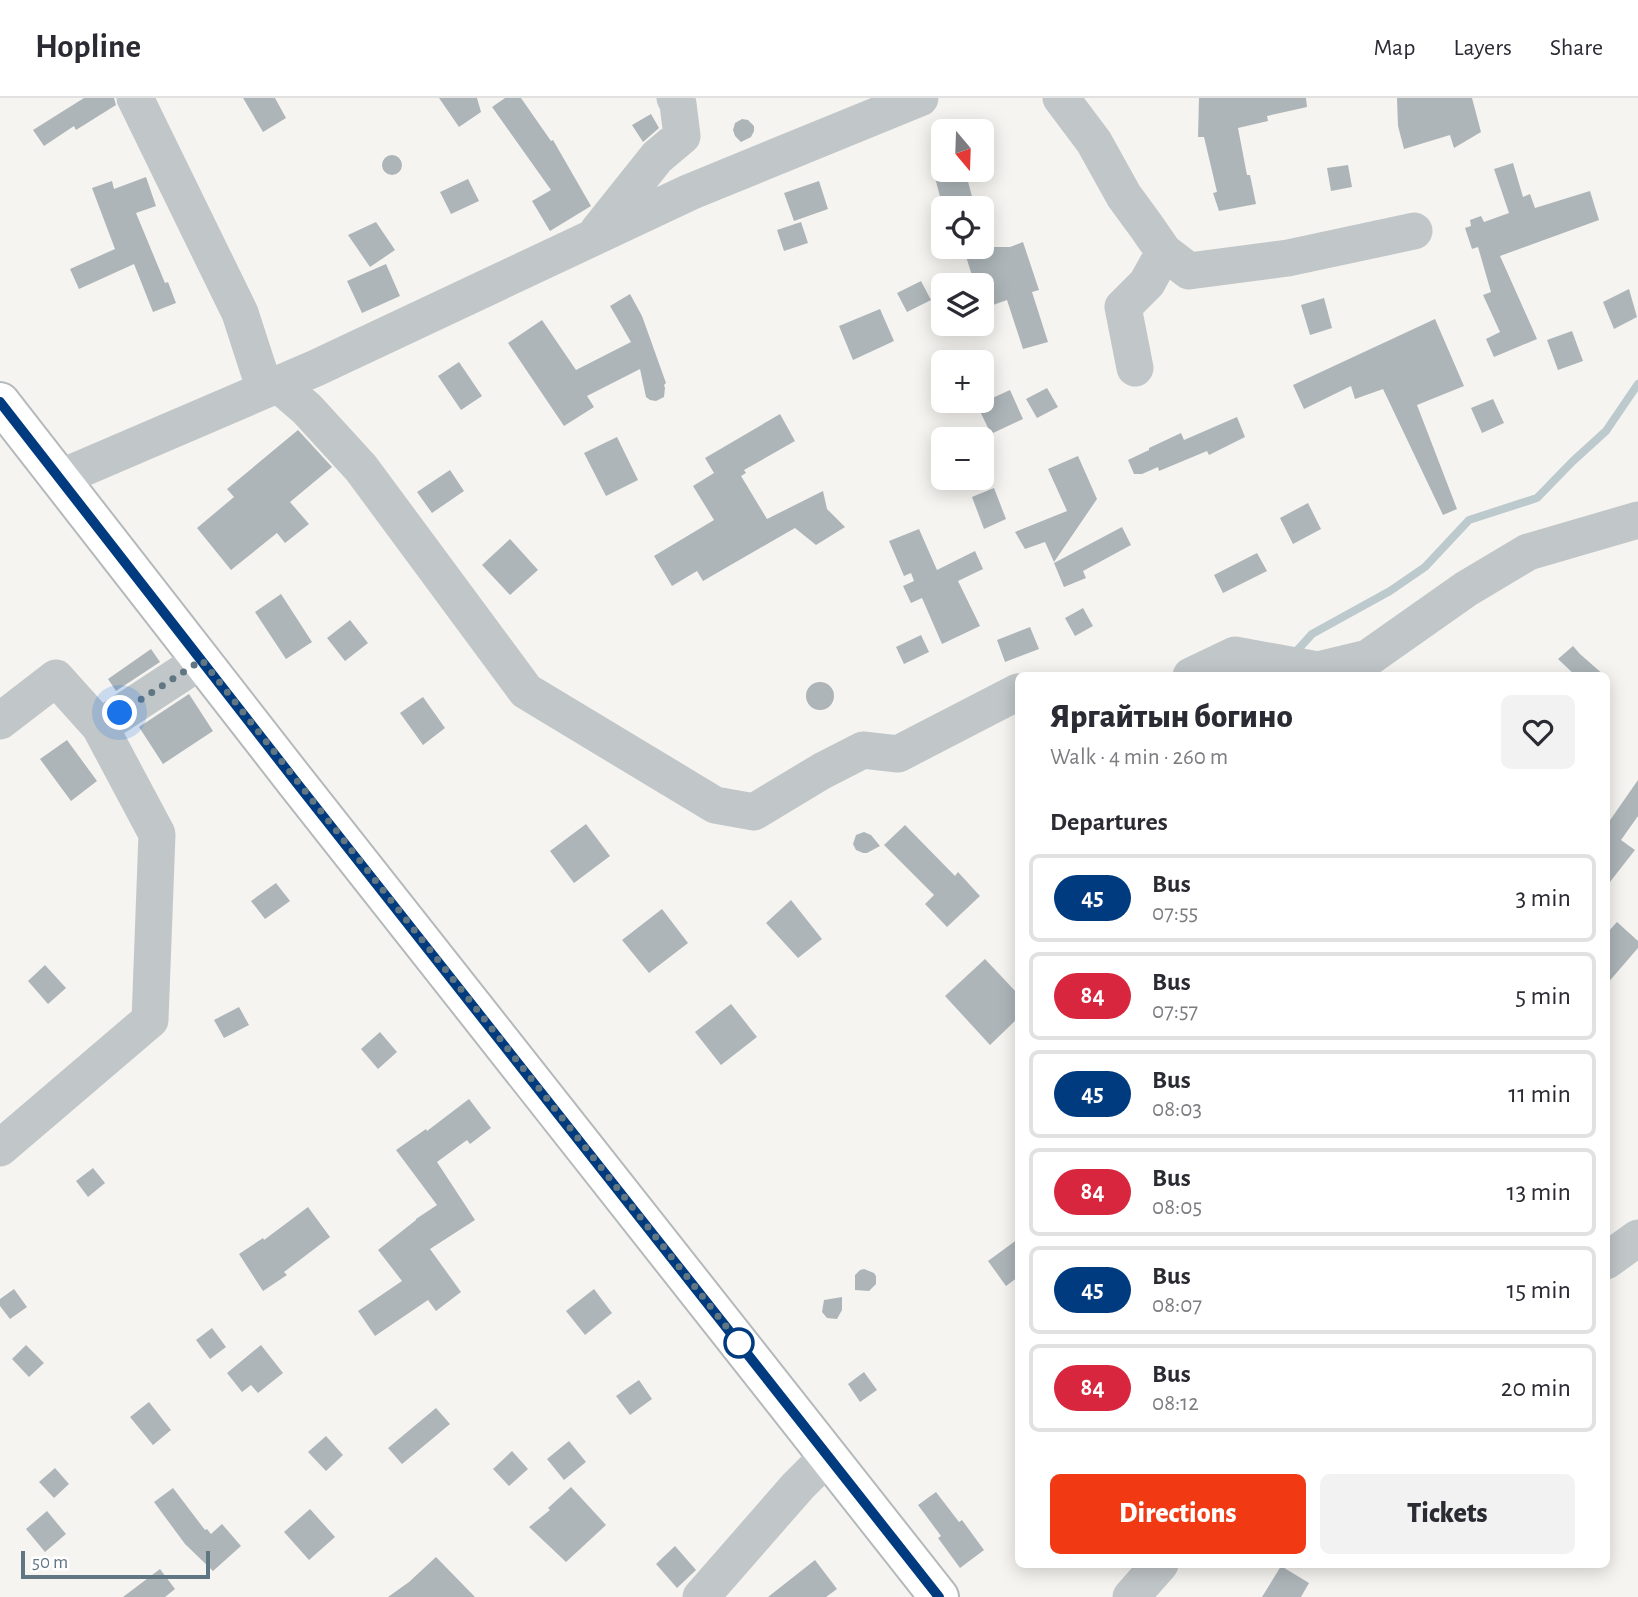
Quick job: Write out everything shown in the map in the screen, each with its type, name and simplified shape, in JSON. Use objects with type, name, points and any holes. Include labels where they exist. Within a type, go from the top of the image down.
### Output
[{"type":"main road","points":[[0,402],[939,1597]]},
{"type":"street","points":[[135,98],[240,313],[271,387],[307,409],[361,468],[526,691],[715,805],[754,812],[863,750],[898,754],[1015,694]]},
{"type":"street","points":[[594,237],[657,157],[682,136],[675,98]]},
{"type":"street","points":[[60,478],[271,387],[690,192],[920,98]]},
{"type":"street","points":[[1061,98],[1094,142],[1124,196],[1164,252],[1189,271],[1288,258],[1414,231]]},
{"type":"street","points":[[1135,368],[1123,307],[1147,283],[1164,252]]},
{"type":"street","points":[[1328,672],[1368,658],[1466,589],[1528,552],[1638,520]]},
{"type":"street","points":[[1200,672],[1236,655],[1313,672]]},
{"type":"street","points":[[100,727],[202,660]]},
{"type":"street","points":[[0,721],[56,678],[100,727],[157,834],[150,1020],[0,1148]]},
{"type":"street","points":[[1610,1258],[1638,1238]]},
{"type":"street","points":[[701,1597],[797,1486],[828,1456]]},
{"type":"street","points":[[1131,1597],[1156,1568]]},
{"type":"building","points":[[84,98],[114,98],[116,105],[76,130],[74,126],[44,146],[33,130]]},
{"type":"building","points":[[243,98],[275,98],[286,118],[263,132]]},
{"type":"building","points":[[439,98],[477,98],[481,112],[459,127]]},
{"type":"building","points":[[505,98],[521,98],[551,141],[553,140],[591,206],[550,231],[532,201],[551,190],[492,107]]},
{"type":"building","points":[[1199,98],[1306,98],[1307,107],[1267,116],[1268,121],[1238,128],[1256,204],[1219,211],[1213,193],[1217,192],[1204,137],[1198,137]]},
{"type":"building","points":[[1397,98],[1472,98],[1481,132],[1454,148],[1450,135],[1404,149],[1398,126]]},
{"type":"building","points":[[651,114],[659,128],[643,142],[632,125]]},
{"type":"building","points":[[742,119],[748,120],[754,126],[754,131],[751,137],[741,142],[733,130],[735,123]]},
{"type":"building","points":[[388,155],[396,155],[402,165],[396,175],[388,175],[382,169],[382,161]]},
{"type":"building","points":[[1513,163],[1523,197],[1530,194],[1535,208],[1590,191],[1599,220],[1500,256],[1537,339],[1494,357],[1486,339],[1500,332],[1483,295],[1491,292],[1478,247],[1472,249],[1465,228],[1471,226],[1470,220],[1481,216],[1484,222],[1509,213],[1494,169]]},
{"type":"building","points":[[1348,165],[1352,187],[1331,191],[1327,168]]},
{"type":"building","points":[[146,177],[156,206],[136,213],[176,303],[153,312],[134,264],[79,289],[70,269],[115,249],[92,188],[112,181],[114,189]]},
{"type":"building","points":[[468,179],[479,201],[451,214],[440,192]]},
{"type":"building","points":[[819,181],[828,209],[794,221],[784,193]]},
{"type":"building","points":[[936,182],[968,182],[972,196],[940,196]]},
{"type":"building","points":[[376,222],[395,250],[370,267],[348,235]]},
{"type":"building","points":[[801,222],[808,243],[784,251],[777,230]]},
{"type":"building","points":[[1023,242],[1039,290],[1032,292],[1048,342],[1023,349],[1007,300],[994,305],[994,273],[971,273],[967,259],[994,259],[994,247],[1010,247]]},
{"type":"building","points":[[386,264],[400,296],[362,313],[347,281]]},
{"type":"building","points":[[921,281],[931,300],[907,312],[897,293]]},
{"type":"building","points":[[1629,289],[1637,317],[1614,329],[1603,302]]},
{"type":"building","points":[[630,294],[642,316],[666,383],[664,397],[656,401],[646,397],[640,369],[587,396],[594,407],[564,426],[508,343],[542,320],[576,370],[631,342],[610,306]]},
{"type":"building","points":[[1324,298],[1332,328],[1310,335],[1301,305]]},
{"type":"building","points":[[880,309],[894,341],[853,360],[839,326]]},
{"type":"building","points":[[1435,319],[1464,386],[1417,405],[1457,509],[1443,515],[1383,389],[1355,399],[1351,386],[1304,409],[1293,385]]},
{"type":"building","points":[[1572,331],[1583,361],[1558,370],[1547,340]]},
{"type":"building","points":[[459,362],[482,396],[461,410],[438,376]]},
{"type":"building","points":[[1047,388],[1058,407],[1037,418],[1026,399]]},
{"type":"building","points":[[1010,390],[1023,419],[994,433],[994,427],[988,427],[981,413],[994,413],[994,397]]},
{"type":"building","points":[[1493,399],[1504,423],[1482,433],[1471,408]]},
{"type":"building","points":[[780,414],[795,441],[744,470],[746,473],[741,476],[767,519],[823,491],[827,509],[845,527],[816,545],[795,528],[703,581],[697,571],[672,586],[654,556],[714,520],[693,486],[714,473],[705,458]]},
{"type":"building","points":[[1237,417],[1245,437],[1209,455],[1207,451],[1159,471],[1158,467],[1142,474],[1134,474],[1128,460],[1149,448],[1181,433],[1184,440]]},
{"type":"building","points":[[298,430],[332,467],[290,502],[309,524],[285,543],[277,533],[231,570],[197,528],[234,497],[227,489]]},
{"type":"building","points":[[617,437],[638,480],[606,496],[584,453]]},
{"type":"building","points":[[1078,456],[1097,499],[1054,562],[1045,542],[1025,549],[1015,532],[1067,511],[1048,469]]},
{"type":"building","points":[[450,470],[464,491],[432,513],[417,492]]},
{"type":"building","points":[[994,488],[1006,519],[984,529],[972,497]]},
{"type":"building","points":[[1308,503],[1321,529],[1293,544],[1280,518]]},
{"type":"building","points":[[1122,527],[1131,545],[1083,571],[1086,578],[1064,587],[1054,563]]},
{"type":"building","points":[[919,529],[937,570],[975,551],[983,569],[958,581],[980,626],[942,644],[922,598],[911,603],[903,586],[914,581],[911,573],[904,576],[889,541]]},
{"type":"building","points":[[510,539],[538,570],[510,595],[482,565]]},
{"type":"building","points":[[1257,553],[1267,571],[1223,593],[1214,575]]},
{"type":"building","points":[[281,594],[312,642],[286,659],[255,612]]},
{"type":"building","points":[[1083,608],[1093,626],[1075,636],[1065,618]]},
{"type":"building","points":[[350,620],[368,643],[345,661],[327,638]]},
{"type":"building","points":[[1030,627],[1039,649],[1005,662],[997,640]]},
{"type":"building","points":[[921,635],[929,652],[904,664],[896,647]]},
{"type":"building","points":[[1573,646],[1600,672],[1572,672],[1558,659]]},
{"type":"building","points":[[151,649],[160,662],[116,691],[108,679]]},
{"type":"building","points":[[820,682],[830,686],[834,696],[830,706],[820,710],[810,706],[806,696],[810,686]]},
{"type":"building","points":[[189,694],[213,731],[163,764],[139,727]]},
{"type":"building","points":[[423,697],[445,728],[423,745],[400,713]]},
{"type":"building","points":[[67,740],[97,781],[71,801],[40,759]]},
{"type":"building","points":[[1638,780],[1638,816],[1621,840],[1635,850],[1610,882],[1610,820]]},
{"type":"building","points":[[586,824],[610,856],[574,883],[550,851]]},
{"type":"building","points":[[905,825],[955,876],[958,872],[980,896],[947,927],[925,904],[934,895],[884,845]]},
{"type":"building","points":[[864,832],[871,835],[880,846],[867,853],[856,850],[853,844],[856,835]]},
{"type":"building","points":[[276,883],[290,901],[265,919],[251,901]]},
{"type":"building","points":[[791,900],[822,939],[798,958],[766,923]]},
{"type":"building","points":[[662,909],[688,943],[649,973],[622,940]]},
{"type":"building","points":[[1617,922],[1638,941],[1638,948],[1610,980],[1610,930]]},
{"type":"building","points":[[985,959],[1015,991],[1015,1021],[990,1045],[945,996]]},
{"type":"building","points":[[45,965],[66,988],[48,1004],[28,981]]},
{"type":"building","points":[[731,1004],[757,1037],[721,1065],[695,1032]]},
{"type":"building","points":[[239,1007],[249,1025],[224,1038],[214,1020]]},
{"type":"building","points":[[380,1032],[397,1052],[378,1069],[361,1049]]},
{"type":"building","points":[[469,1099],[491,1128],[470,1144],[467,1140],[437,1162],[475,1220],[430,1249],[461,1292],[436,1311],[428,1300],[375,1336],[358,1311],[402,1281],[378,1250],[437,1205],[396,1150],[426,1129],[427,1131]]},
{"type":"building","points":[[93,1168],[105,1183],[88,1197],[76,1181]]},
{"type":"building","points":[[308,1207],[330,1237],[284,1272],[287,1275],[263,1291],[239,1254],[263,1238],[264,1240]]},
{"type":"building","points":[[1015,1241],[1015,1279],[1006,1286],[988,1261]]},
{"type":"building","points":[[864,1269],[874,1273],[876,1284],[869,1291],[855,1290],[855,1275]]},
{"type":"building","points":[[14,1289],[27,1307],[10,1319],[0,1306],[0,1299]]},
{"type":"building","points":[[594,1289],[612,1313],[585,1335],[566,1311]]},
{"type":"building","points":[[842,1297],[842,1310],[837,1319],[827,1318],[822,1312],[824,1300]]},
{"type":"building","points":[[212,1328],[226,1347],[210,1359],[196,1340]]},
{"type":"building","points":[[26,1345],[44,1363],[29,1377],[12,1359]]},
{"type":"building","points":[[261,1345],[283,1373],[258,1393],[251,1385],[242,1392],[227,1373]]},
{"type":"building","points":[[864,1372],[877,1390],[860,1402],[848,1384]]},
{"type":"building","points":[[639,1380],[652,1399],[630,1415],[616,1396]]},
{"type":"building","points":[[149,1402],[171,1430],[153,1445],[130,1417]]},
{"type":"building","points":[[436,1408],[450,1424],[402,1464],[388,1448]]},
{"type":"building","points":[[326,1436],[343,1455],[326,1471],[308,1452]]},
{"type":"building","points":[[569,1441],[586,1462],[564,1480],[547,1459]]},
{"type":"building","points":[[512,1451],[528,1469],[509,1486],[493,1469]]},
{"type":"building","points":[[55,1468],[69,1484],[54,1498],[39,1482]]},
{"type":"building","points":[[571,1487],[606,1525],[566,1562],[529,1527],[550,1510],[548,1508]]},
{"type":"building","points":[[173,1488],[205,1530],[211,1534],[222,1524],[241,1546],[213,1571],[185,1544],[154,1502]]},
{"type":"building","points":[[936,1492],[959,1522],[962,1520],[984,1550],[960,1568],[918,1505]]},
{"type":"building","points":[[310,1509],[335,1537],[309,1560],[284,1532]]},
{"type":"building","points":[[47,1511],[66,1534],[45,1552],[26,1529]]},
{"type":"building","points":[[675,1546],[696,1570],[677,1588],[656,1564]]},
{"type":"building","points":[[436,1557],[475,1597],[388,1597],[409,1582]]},
{"type":"building","points":[[815,1560],[837,1589],[826,1597],[768,1597]]},
{"type":"building","points":[[1280,1568],[1309,1583],[1301,1597],[1262,1597]]},
{"type":"building","points":[[160,1569],[175,1589],[165,1597],[123,1597]]},
{"type":"waterway","points":[[1293,655],[1312,634],[1390,591],[1425,567],[1469,520],[1537,498],[1606,431],[1638,384]]},
{"type":"bus line","name":"45","points":[[0,402],[939,1597]]},
{"type":"route","points":[[120,713],[202,660],[747,1353],[739,1343]]}]
